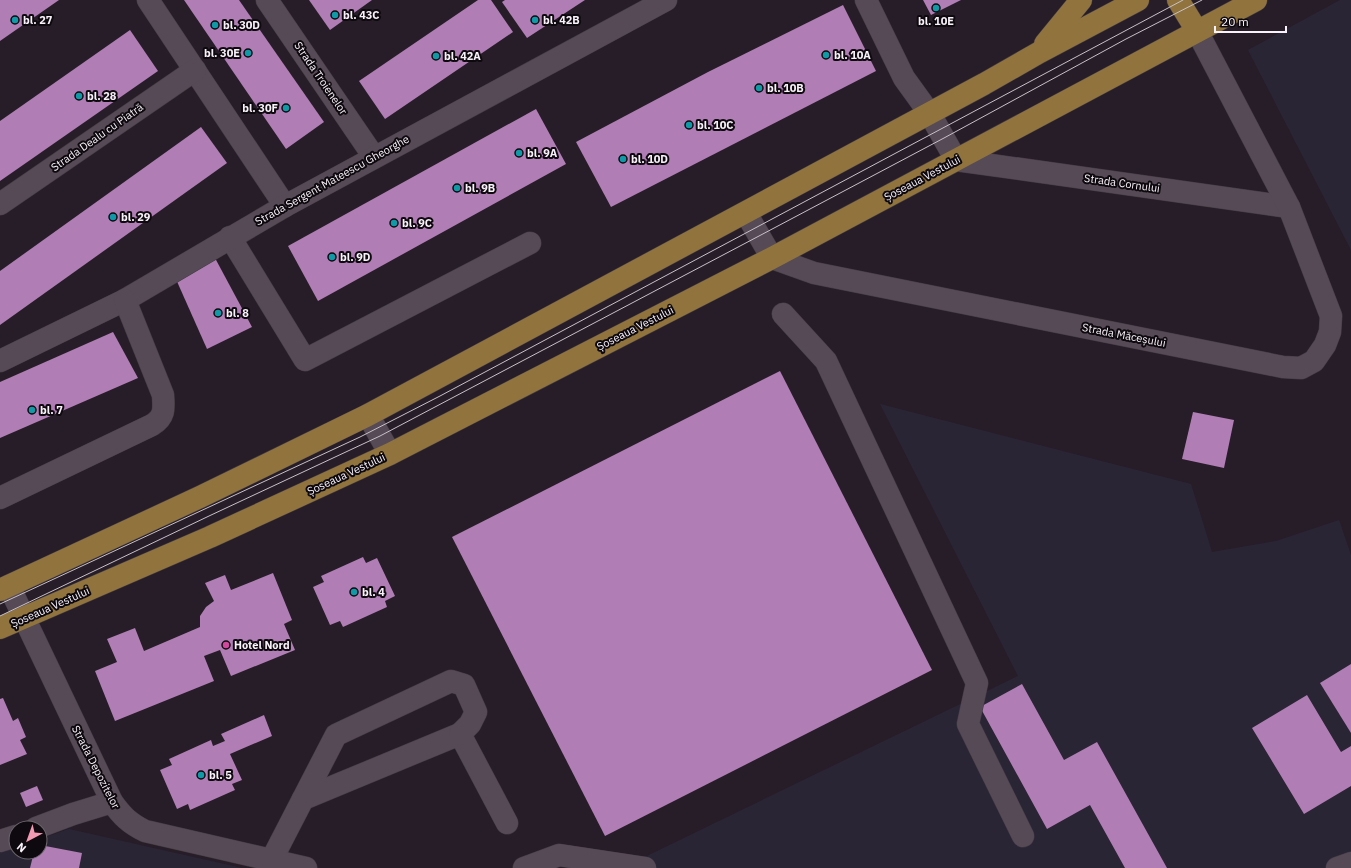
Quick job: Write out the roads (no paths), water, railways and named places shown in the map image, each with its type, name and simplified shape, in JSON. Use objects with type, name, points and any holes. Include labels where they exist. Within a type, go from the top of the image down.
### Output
[{"type":"main road","points":[[1040,52],[1081,0]]},
{"type":"main road","points":[[4,588],[200,497],[368,416],[510,338],[930,114],[1040,52],[1138,0]]},
{"type":"main road","points":[[1178,0],[1197,31]]},
{"type":"main road","name":"Șoseaua Vestului","points":[[0,628],[210,537],[390,454],[772,258],[1256,0]]},
{"type":"street","points":[[148,0],[285,206]]},
{"type":"street","name":"Strada Troienelor","points":[[267,0],[374,157]]},
{"type":"street","name":"Strada Sergent Mateescu Gheorghe","points":[[0,361],[125,300],[285,206],[666,0]]},
{"type":"street","points":[[866,0],[904,78],[930,114],[956,160]]},
{"type":"street","name":"Strada Măceșului","points":[[772,258],[821,274],[1283,367],[1301,368],[1314,361],[1325,345],[1330,332],[1331,316],[1289,207],[1197,31]]},
{"type":"street","name":"Strada Dealu cu Piatră","points":[[0,204],[195,70]]},
{"type":"street","name":"Strada Cornului","points":[[956,160],[1289,207]]},
{"type":"street","points":[[746,213],[772,258]]},
{"type":"street","points":[[230,237],[305,360],[530,243]]},
{"type":"street","points":[[0,498],[160,420],[164,411],[163,395],[125,300]]},
{"type":"street","points":[[782,314],[826,360],[978,683],[968,724],[1023,836]]},
{"type":"street","points":[[368,416],[390,454]]},
{"type":"street","name":"Strada Depozitelor","points":[[4,588],[24,618],[112,802],[119,812],[131,824],[145,831],[306,868]]},
{"type":"street","points":[[272,859],[336,735],[451,681],[464,685],[476,712],[470,724],[460,734],[303,799]]},
{"type":"street","points":[[460,734],[507,824]]},
{"type":"street","points":[[48,823],[112,802]]},
{"type":"street","points":[[524,868],[558,856],[645,868]]},
{"type":"street","points":[[1337,868],[1351,863]]},
{"type":"tram line","points":[[0,604],[360,437],[440,396],[1183,0]]},
{"type":"tram line","points":[[0,616],[380,436],[1202,0]]},
{"type":"place","name":"bl. 10E","points":[[936,8]]},
{"type":"place","name":"bl. 43C","points":[[335,15]]},
{"type":"place","name":"bl. 27","points":[[15,20]]},
{"type":"place","name":"bl. 42B","points":[[535,20]]},
{"type":"place","name":"bl. 30D","points":[[215,25]]},
{"type":"place","name":"bl. 30E","points":[[248,53]]},
{"type":"place","name":"bl. 10A","points":[[826,55]]},
{"type":"place","name":"bl. 42A","points":[[436,56]]},
{"type":"place","name":"bl. 10B","points":[[759,88]]},
{"type":"place","name":"bl. 28","points":[[79,96]]},
{"type":"place","name":"bl. 30F","points":[[286,108]]},
{"type":"place","name":"bl. 10C","points":[[689,125]]},
{"type":"place","name":"bl. 9A","points":[[519,153]]},
{"type":"place","name":"bl. 10D","points":[[623,159]]},
{"type":"place","name":"bl. 9B","points":[[457,188]]},
{"type":"place","name":"bl. 29","points":[[113,217]]},
{"type":"place","name":"bl. 9C","points":[[394,223]]},
{"type":"place","name":"bl. 9D","points":[[332,257]]},
{"type":"place","name":"bl. 8","points":[[218,313]]},
{"type":"place","name":"bl. 7","points":[[32,410]]},
{"type":"place","name":"bl. 4","points":[[354,592]]},
{"type":"place","name":"Hotel Nord","points":[[226,645]]},
{"type":"place","name":"bl. 5","points":[[201,775]]}]
